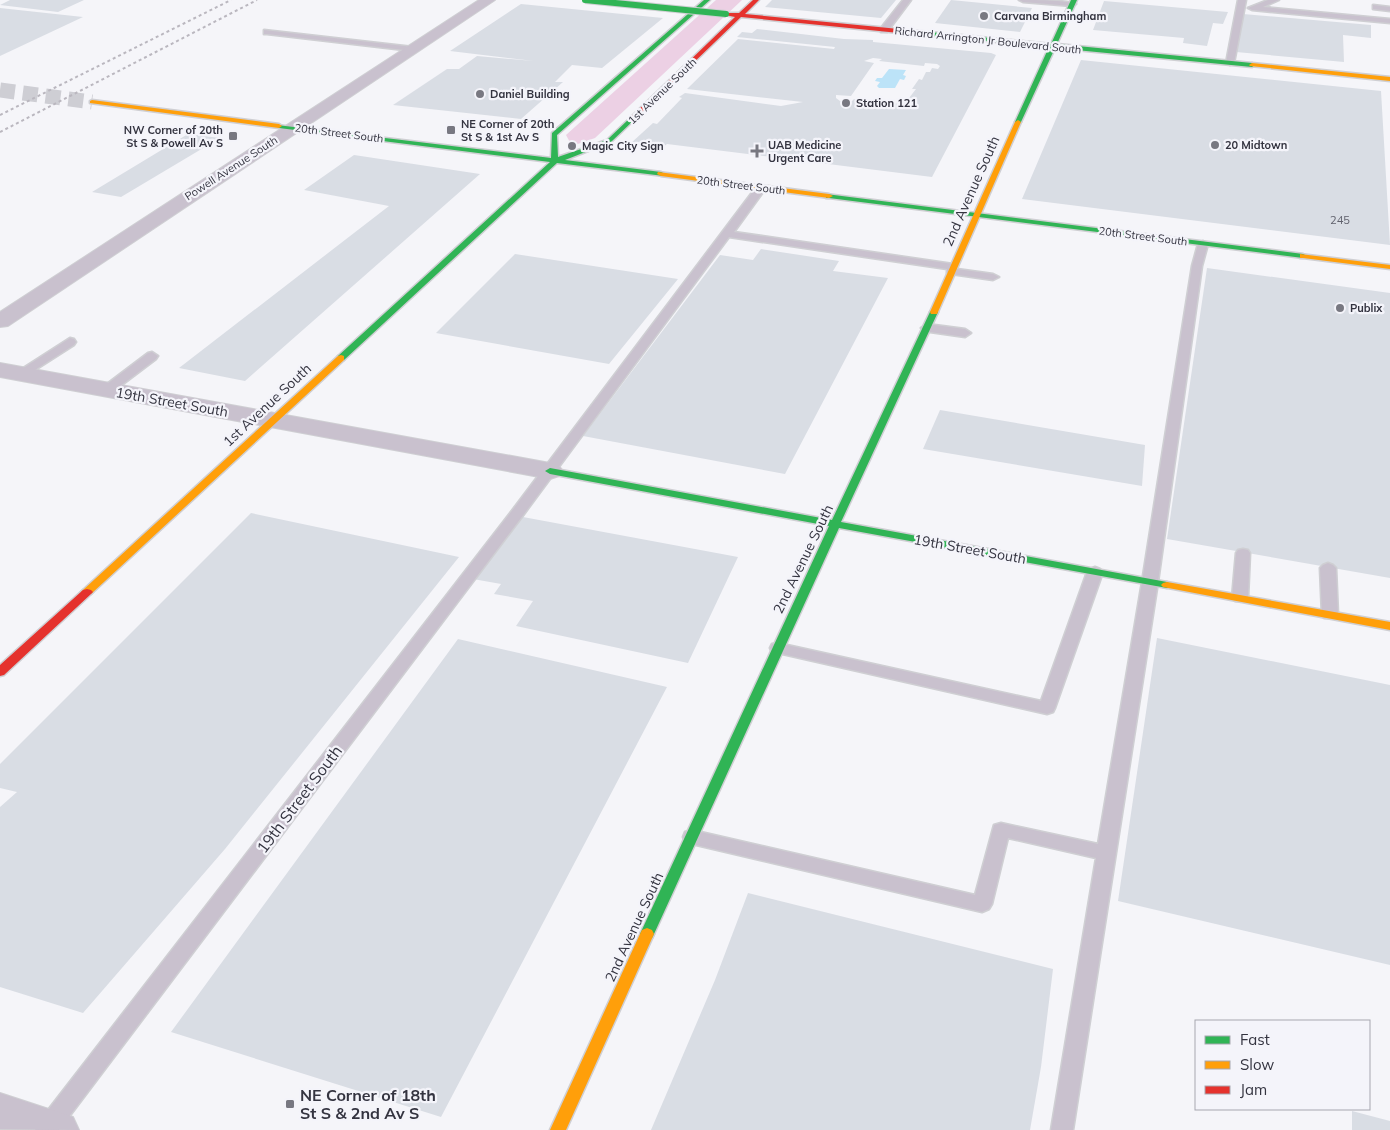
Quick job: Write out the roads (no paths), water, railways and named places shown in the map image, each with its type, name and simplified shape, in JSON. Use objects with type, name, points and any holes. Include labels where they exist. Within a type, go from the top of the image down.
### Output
[{"type":"street","name":"Powell Avenue South","points":[[0,321],[488,0]]},
{"type":"street","name":"Richard Arrington Jr Boulevard South","points":[[585,0],[1390,79]]},
{"type":"street","points":[[555,161],[554,134],[707,0]]},
{"type":"street","name":"1st Avenue South","points":[[0,672],[555,161],[609,141],[756,0]]},
{"type":"street","name":"2nd Avenue South","points":[[558,1130],[778,648],[927,328],[1073,2]]},
{"type":"street","name":"20th Street South","points":[[92,102],[1390,268]]},
{"type":"street","name":"19th Street South","points":[[10,372],[1390,626]]},
{"type":"street","points":[[0,1111],[51,1129]]},
{"type":"lane","points":[[884,30],[906,0]]},
{"type":"lane","points":[[1023,0],[1073,2]]},
{"type":"lane","points":[[1230,64],[1242,0]]},
{"type":"lane","points":[[1274,0],[1252,8],[1390,21]]},
{"type":"lane","points":[[1376,8],[1390,9]]},
{"type":"lane","points":[[267,32],[414,49]]},
{"type":"lane","points":[[550,471],[761,188]]},
{"type":"lane","points":[[727,234],[993,277]]},
{"type":"lane","points":[[1062,1130],[1150,582],[1197,266],[1202,244]]},
{"type":"lane","points":[[927,328],[965,333]]},
{"type":"lane","points":[[10,372],[70,342]]},
{"type":"lane","points":[[107,390],[152,356]]},
{"type":"lane","name":"19th Street South","points":[[51,1129],[550,471]]},
{"type":"lane","points":[[1240,598],[1243,552]]},
{"type":"lane","points":[[1328,568],[1330,615]]},
{"type":"lane","points":[[778,648],[1047,708],[1094,572]]},
{"type":"lane","points":[[692,837],[982,904],[1001,830],[1106,853]]},
{"type":"water","points":[[889,69],[906,70],[903,75],[906,76],[904,80],[900,79],[895,88],[879,88],[877,86],[880,82],[875,81],[877,78],[882,78]]},
{"type":"tunnel","points":[[0,90],[92,102]]},
{"type":"railway","points":[[0,115],[231,0]]},
{"type":"railway","points":[[0,132],[257,0]]},
{"type":"place","name":"Carvana Birmingham","points":[[984,16]]},
{"type":"place","name":"Daniel Building","points":[[480,94]]},
{"type":"place","name":"Station 121","points":[[846,103]]},
{"type":"place","name":"NE Corner of 20th St S & 1st Av S","points":[[451,130]]},
{"type":"place","name":"NW Corner of 20th St S & Powell Av S","points":[[233,136]]},
{"type":"place","name":"20 Midtown","points":[[1215,145]]},
{"type":"place","name":"Magic City Sign","points":[[572,146]]},
{"type":"place","name":"UAB Medicine Urgent Care","points":[[757,151]]},
{"type":"place","name":"Publix","points":[[1340,308]]},
{"type":"place","name":"NE Corner of 18th St S & 2nd Av S","points":[[290,1104]]}]
